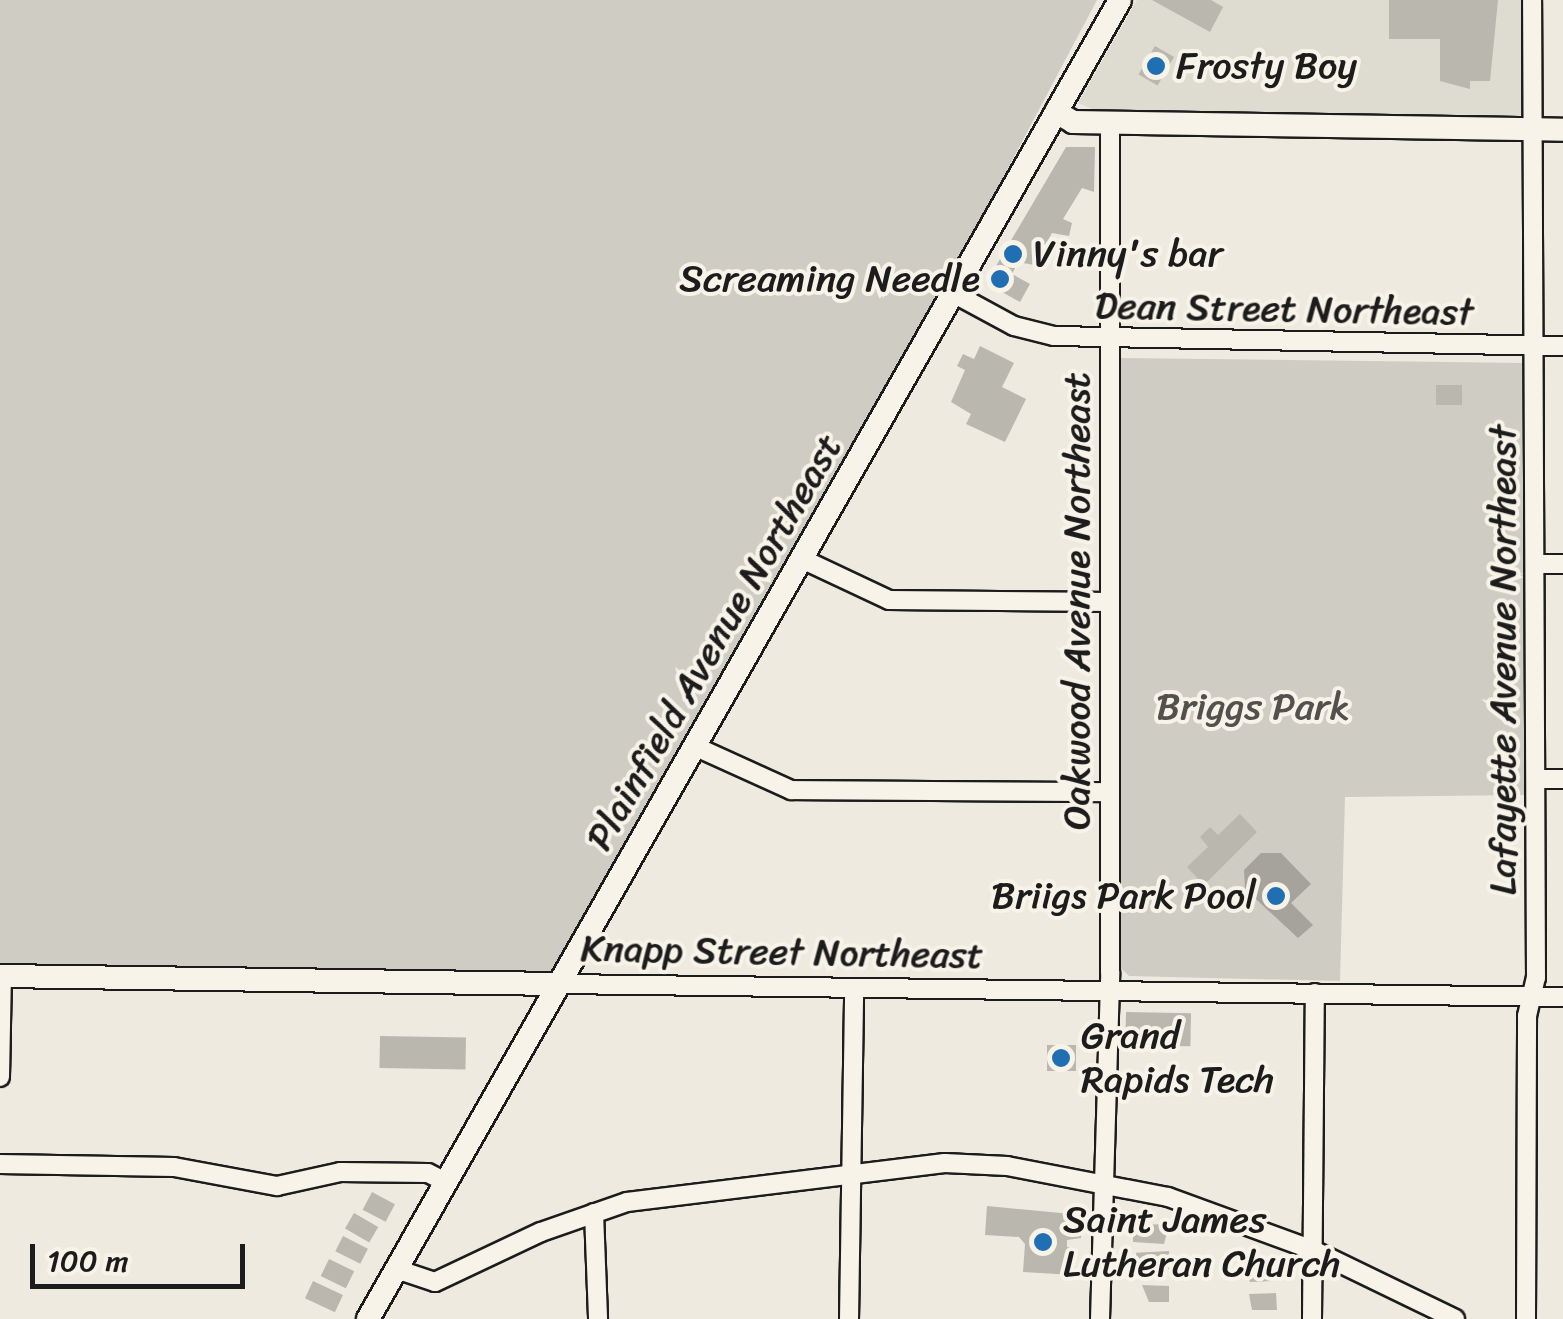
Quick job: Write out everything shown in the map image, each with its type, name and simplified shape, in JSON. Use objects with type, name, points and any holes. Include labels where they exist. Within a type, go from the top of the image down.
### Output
[{"type":"main road","name":"Plainfield Avenue Northeast","points":[[368,1319],[1120,0]]},
{"type":"main road","points":[[1056,112],[1074,122],[1563,130]]},
{"type":"main road","name":"Knapp Street Northeast","points":[[1,976],[559,984]]},
{"type":"street","name":"Lafayette Avenue Northeast","points":[[1526,1319],[1537,779],[1532,0]]},
{"type":"street","name":"Oakwood Avenue Northeast","points":[[1100,1319],[1110,792],[1110,122]]},
{"type":"street","name":"Dean Street Northeast","points":[[953,292],[1014,326],[1110,340],[1563,346]]},
{"type":"street","points":[[802,558],[889,600],[1110,602]]},
{"type":"street","points":[[1536,564],[1563,564]]},
{"type":"street","points":[[694,746],[790,790],[1110,792]]},
{"type":"street","points":[[1537,779],[1563,779]]},
{"type":"street","points":[[0,1077],[1,976]]},
{"type":"street","name":"Knapp Street Northeast","points":[[559,984],[1563,997]]},
{"type":"street","points":[[848,1319],[854,988]]},
{"type":"street","points":[[1312,1319],[1315,994]]},
{"type":"street","points":[[396,1269],[435,1282],[594,1213],[851,1172],[945,1163],[1101,1182],[1184,1202],[1314,1250],[1455,1319]]},
{"type":"street","points":[[0,1164],[174,1167],[277,1186],[340,1172],[428,1173],[446,1182]]},
{"type":"street","points":[[594,1213],[598,1319]]},
{"type":"shaded area","points":[[1137,0],[1521,0],[1522,115],[1097,111],[1078,103]]},
{"type":"shaded area","name":"Briigs Park Pool","points":[[1261,853],[1281,853],[1311,884],[1291,903],[1313,925],[1298,938],[1245,889],[1244,870]]},
{"type":"green space","points":[[0,0],[1097,0],[879,412],[548,976],[0,969]]},
{"type":"green space","name":"Briggs Park","points":[[1121,358],[1526,363],[1527,795],[1345,797],[1340,981],[1129,976],[1121,968]]},
{"type":"building","points":[[1152,0],[1211,0],[1223,7],[1210,32]]},
{"type":"building","points":[[1389,0],[1498,0],[1490,81],[1470,81],[1470,89],[1440,81],[1440,39],[1389,39]]},
{"type":"building","name":"Frosty Boy","points":[[1155,46],[1174,57],[1158,86],[1138,75]]},
{"type":"building","points":[[1066,147],[1095,147],[1094,192],[1082,188],[1063,219],[1072,223],[1069,236],[1052,233],[1034,265],[1018,262],[1012,274],[1030,284],[1020,302],[986,283]]},
{"type":"building","points":[[980,346],[1014,363],[1002,387],[1026,399],[1005,442],[966,424],[971,414],[951,402],[965,370],[957,366],[963,354],[974,359]]},
{"type":"building","points":[[1436,385],[1462,385],[1462,405],[1436,405]]},
{"type":"building","points":[[1240,814],[1257,832],[1204,885],[1187,867],[1208,847],[1200,837],[1210,827],[1218,835]]},
{"type":"building","points":[[1126,1012],[1191,1013],[1190,1046],[1125,1045]]},
{"type":"building","points":[[380,1036],[466,1038],[465,1069],[379,1068]]},
{"type":"building","name":"Grand Rapids Tech","points":[[1047,1045],[1076,1045],[1076,1071],[1047,1071]]},
{"type":"building","points":[[372,1192],[395,1204],[386,1222],[363,1210]]},
{"type":"building","name":"Saint James Lutheran Church","points":[[987,1206],[1082,1215],[1081,1238],[1067,1240],[1067,1247],[1076,1248],[1074,1275],[1023,1272],[1025,1244],[1019,1237],[985,1235]]},
{"type":"building","points":[[354,1213],[378,1227],[369,1243],[345,1229]]},
{"type":"building","points":[[1169,1224],[1164,1244],[1133,1242],[1133,1225]]},
{"type":"building","points":[[343,1236],[368,1249],[360,1264],[335,1251]]},
{"type":"building","points":[[1169,1251],[1170,1269],[1137,1271],[1136,1253]]},
{"type":"building","points":[[329,1259],[354,1271],[346,1288],[321,1276]]},
{"type":"building","points":[[1245,1263],[1268,1264],[1273,1281],[1250,1282]]},
{"type":"building","points":[[313,1281],[343,1295],[335,1312],[305,1298]]},
{"type":"building","points":[[1142,1285],[1169,1286],[1169,1302],[1149,1302]]},
{"type":"building","points":[[1276,1293],[1277,1310],[1252,1310],[1249,1294]]},
{"type":"place","name":"Frosty Boy","points":[[1156,66]]},
{"type":"place","name":"Vinny's bar","points":[[1013,254]]},
{"type":"place","name":"Screaming Needle","points":[[1000,279]]},
{"type":"place","name":"Briigs Park Pool","points":[[1276,896]]},
{"type":"place","name":"Grand Rapids Tech","points":[[1061,1058]]},
{"type":"place","name":"Saint James Lutheran Church","points":[[1043,1242]]}]
